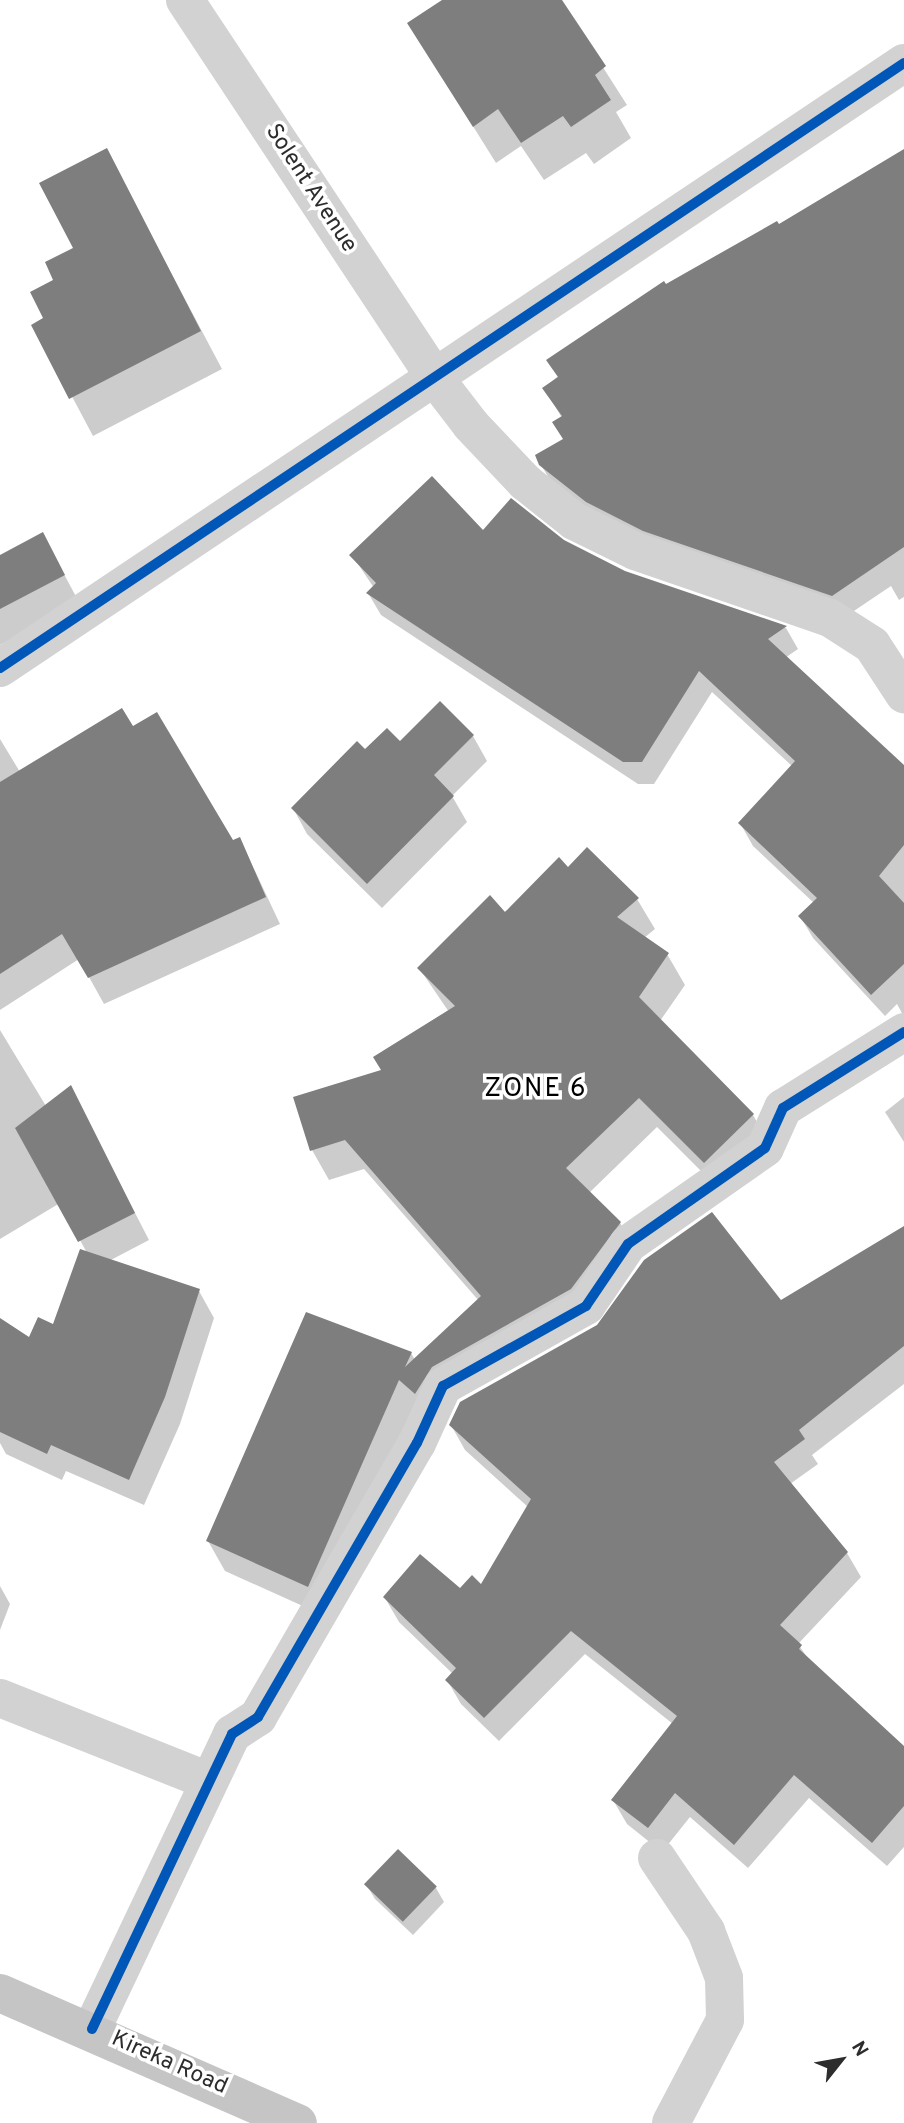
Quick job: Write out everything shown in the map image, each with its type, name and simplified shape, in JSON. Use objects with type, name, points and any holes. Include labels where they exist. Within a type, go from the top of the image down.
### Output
[{"type":"main road","name":"Kireka Road","points":[[0,1993],[92,2029],[298,2123]]},
{"type":"street","name":"Solent Avenue","points":[[185,0],[435,378],[471,425],[525,482],[574,521],[635,551],[830,618],[872,645],[904,694]]},
{"type":"street","points":[[0,668],[904,63]]},
{"type":"street","points":[[92,2029],[232,1734],[258,1717],[417,1443],[443,1386],[586,1306],[628,1244],[765,1147],[783,1108],[904,1032]]},
{"type":"street","points":[[0,1699],[209,1781]]},
{"type":"street","points":[[657,1858],[706,1931],[724,1978],[725,2020],[671,2123]]},
{"type":"building","points":[[442,0],[562,0],[606,66],[595,75],[611,100],[571,127],[563,116],[521,143],[498,109],[473,127],[407,23]]},
{"type":"building","points":[[107,148],[201,331],[69,399],[31,325],[43,318],[30,292],[53,280],[45,262],[73,248],[39,183]]},
{"type":"building","points":[[904,149],[904,547],[832,596],[643,531],[586,502],[539,465],[535,455],[563,439],[552,422],[562,416],[542,388],[558,377],[546,360],[664,281],[666,284],[777,221],[779,224]]},
{"type":"building","points":[[432,476],[483,530],[511,498],[564,540],[625,571],[787,626],[768,639],[904,765],[904,845],[879,876],[904,903],[904,964],[871,995],[798,916],[817,898],[738,823],[795,761],[699,671],[642,762],[623,762],[366,593],[376,583],[349,555]]},
{"type":"building","points":[[43,532],[65,575],[0,609],[0,555]]},
{"type":"building","points":[[440,701],[474,735],[434,775],[454,796],[367,884],[291,808],[357,741],[365,749],[387,728],[400,741]]},
{"type":"building","points":[[122,708],[133,726],[157,712],[233,840],[240,837],[266,897],[88,978],[62,934],[0,974],[0,782]]},
{"type":"building","points":[[587,847],[639,898],[617,917],[669,953],[639,997],[754,1114],[704,1163],[639,1098],[566,1168],[621,1222],[571,1289],[432,1367],[415,1394],[399,1380],[308,1587],[206,1541],[306,1312],[412,1352],[405,1367],[481,1296],[345,1140],[310,1151],[293,1097],[381,1070],[373,1057],[455,1006],[417,968],[490,895],[505,912],[559,857],[568,867]]},
{"type":"building","points":[[71,1085],[135,1213],[78,1242],[15,1128]]},
{"type":"building","points":[[712,1212],[781,1300],[904,1226],[904,1346],[799,1430],[805,1439],[774,1462],[848,1552],[780,1625],[802,1645],[799,1649],[904,1746],[904,1806],[872,1843],[794,1775],[734,1845],[675,1793],[648,1828],[611,1800],[677,1716],[571,1631],[484,1718],[445,1680],[456,1668],[383,1597],[420,1554],[460,1588],[472,1575],[481,1584],[531,1499],[449,1425],[460,1402],[597,1325],[644,1260]]},
{"type":"building","points":[[80,1249],[200,1289],[165,1397],[129,1480],[51,1445],[47,1454],[0,1432],[0,1318],[29,1337],[38,1317],[53,1324]]},
{"type":"building","points":[[398,1849],[437,1887],[403,1922],[364,1884]]},
{"type":"cycle path","points":[[0,668],[904,63]]},
{"type":"cycle path","points":[[92,2029],[232,1734],[258,1717],[417,1443],[443,1386],[586,1306],[628,1244],[765,1148],[783,1108],[904,1032]]},
{"type":"district","name":"ZONE 6","points":[[536,1090]]}]
